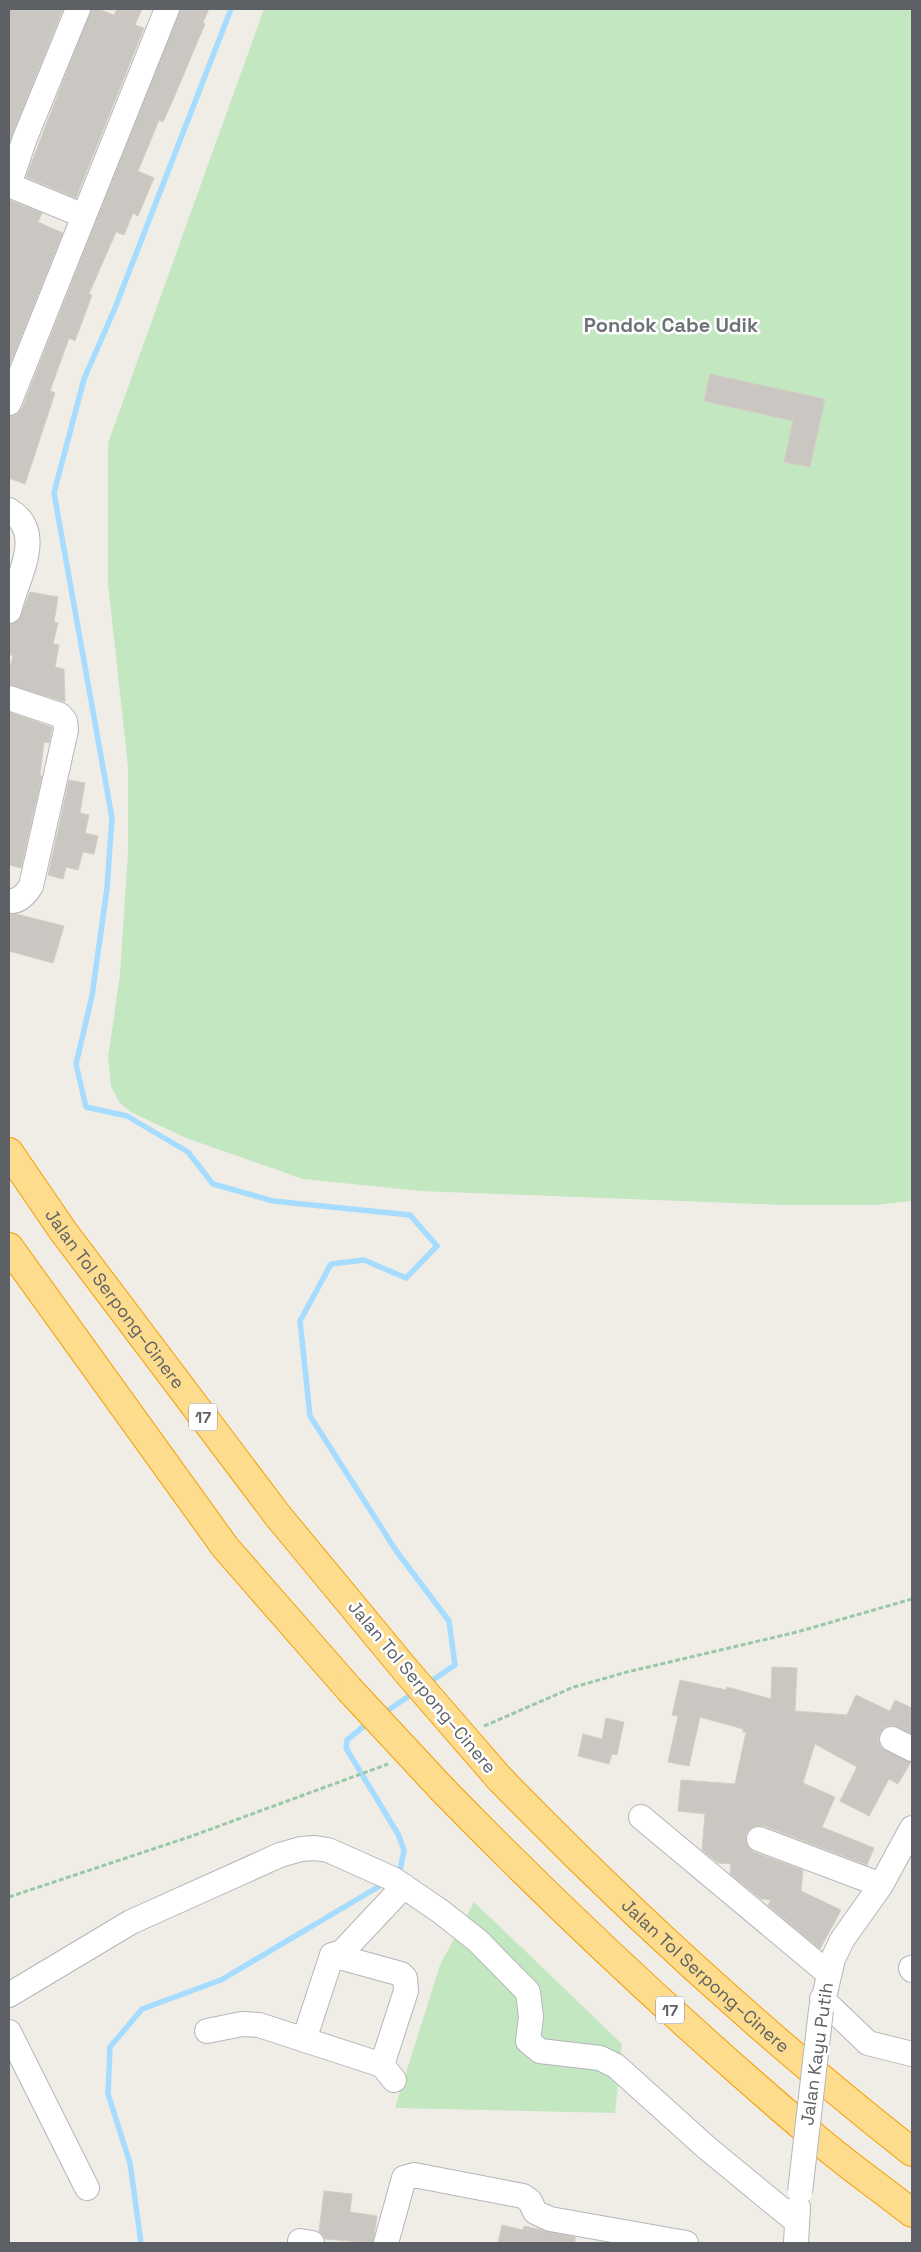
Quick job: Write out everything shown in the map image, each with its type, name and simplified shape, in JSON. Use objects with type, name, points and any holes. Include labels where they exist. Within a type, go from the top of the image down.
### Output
[{"type":"highway","name":"Jalan Tol Serpong–Cinere","points":[[9,1152],[63,1231],[278,1516],[408,1673],[499,1778],[577,1858],[662,1939],[828,2086],[912,2152]]},
{"type":"highway","name":"17","points":[[9,1247],[225,1547],[348,1690],[530,1880],[635,1978],[812,2135],[912,2214]]},
{"type":"street","points":[[78,9],[25,138],[9,185],[84,216]]},
{"type":"street","points":[[9,403],[167,9]]},
{"type":"street","points":[[9,510],[20,516],[27,533],[26,561],[9,607]]},
{"type":"street","points":[[9,698],[60,715],[65,721],[66,730],[31,886],[26,895],[12,902],[9,901]]},
{"type":"street","points":[[641,1817],[828,1974]]},
{"type":"street","name":"Jalan Kayu Putih","points":[[796,2233],[822,2005],[828,1974],[842,1940],[881,1885],[912,1828]]},
{"type":"street","points":[[759,1839],[881,1885]]},
{"type":"street","points":[[9,1995],[131,1922],[280,1855],[301,1849],[315,1848],[328,1850],[393,1879],[478,1941],[528,1992],[531,2017],[528,2041],[540,2051],[600,2058],[616,2066],[796,2233]]},
{"type":"street","points":[[332,1955],[342,1952],[404,1886]]},
{"type":"street","points":[[304,2040],[332,1955]]},
{"type":"street","points":[[206,2031],[250,2023],[304,2040],[388,2072],[406,1991],[405,1978],[401,1974],[332,1955]]},
{"type":"street","points":[[822,2005],[868,2042],[912,2054]]},
{"type":"street","points":[[9,2032],[87,2188]]},
{"type":"street","points":[[386,2243],[404,2178],[414,2175],[523,2196],[530,2201],[535,2212],[550,2219],[672,2242]]},
{"type":"path","points":[[478,1728],[574,1687],[627,1672],[797,1632],[912,1599]]},
{"type":"path","points":[[9,1897],[192,1836],[396,1761]]},
{"type":"green space","points":[[264,9],[912,9],[912,1201],[874,1205],[786,1205],[421,1191],[303,1179],[186,1138],[131,1112],[119,1102],[111,1086],[108,1058],[120,975],[128,852],[128,767],[108,583],[108,443]]},
{"type":"green space","points":[[474,1902],[622,2044],[615,2113],[395,2108],[440,1965]]},
{"type":"building","points":[[9,9],[63,9],[9,143]]},
{"type":"building","points":[[91,9],[98,9],[114,15],[117,9],[142,9],[135,25],[144,28],[76,198],[26,177]]},
{"type":"building","points":[[180,9],[209,9],[203,22],[205,24],[175,95],[163,122],[159,120],[138,171],[154,178],[138,216],[133,213],[124,235],[116,232],[89,294],[92,295],[75,341],[69,338],[50,391],[55,393],[25,484],[9,478],[9,417],[17,414],[22,408]]},
{"type":"building","points":[[9,200],[42,213],[38,222],[63,233],[9,367]]},
{"type":"building","points":[[710,374],[825,399],[810,467],[784,462],[793,421],[704,401]]},
{"type":"building","points":[[30,592],[58,597],[54,622],[58,623],[53,644],[59,645],[55,667],[64,669],[65,702],[9,685],[9,671],[13,656],[9,654],[9,624],[19,620]]},
{"type":"building","points":[[9,712],[52,727],[49,743],[44,742],[40,775],[42,776],[21,868],[9,865]]},
{"type":"building","points":[[69,780],[85,783],[80,813],[89,815],[85,833],[98,836],[94,854],[83,852],[78,870],[66,867],[63,879],[48,875]]},
{"type":"building","points":[[16,914],[64,926],[53,963],[9,951],[9,915]]},
{"type":"building","points":[[772,1667],[797,1668],[795,1711],[847,1715],[856,1695],[890,1711],[895,1700],[912,1708],[912,1734],[892,1725],[885,1727],[880,1733],[878,1740],[881,1747],[911,1762],[898,1784],[889,1779],[869,1816],[840,1801],[857,1767],[815,1744],[803,1783],[835,1797],[822,1827],[874,1848],[867,1865],[764,1826],[756,1826],[746,1834],[746,1842],[754,1852],[803,1870],[801,1891],[841,1910],[820,1949],[768,1905],[771,1900],[761,1899],[730,1874],[731,1864],[718,1863],[702,1850],[705,1814],[678,1811],[681,1780],[735,1784],[746,1732],[743,1732],[743,1729],[700,1717],[689,1766],[668,1762],[678,1716],[672,1715],[680,1680],[726,1690],[727,1687],[771,1699]]},
{"type":"building","points":[[606,1718],[624,1722],[617,1755],[612,1754],[609,1764],[578,1756],[583,1734],[602,1739]]},
{"type":"building","points":[[324,2191],[352,2194],[350,2212],[377,2216],[373,2243],[325,2239],[319,2231]]},
{"type":"building","points":[[502,2225],[523,2230],[524,2226],[575,2237],[575,2243],[498,2243]]},
{"type":"waterway","points":[[231,9],[115,308],[84,379],[54,493],[112,818],[107,888],[92,996],[76,1064],[86,1107],[127,1116],[188,1152],[213,1184],[273,1201],[410,1215],[437,1246],[406,1278],[364,1260],[331,1264],[300,1321],[310,1416],[397,1552],[449,1621],[455,1665],[427,1684]]},
{"type":"waterway","points":[[381,1715],[415,1692]]},
{"type":"waterway","points":[[369,1722],[347,1740],[346,1748],[398,1834],[404,1850],[400,1871]]},
{"type":"waterway","points":[[141,2243],[130,2163],[108,2094],[110,2047],[142,2009],[221,1980],[378,1887]]},
{"type":"district","name":"Pondok Cabe Udik","points":[[671,325]]}]
